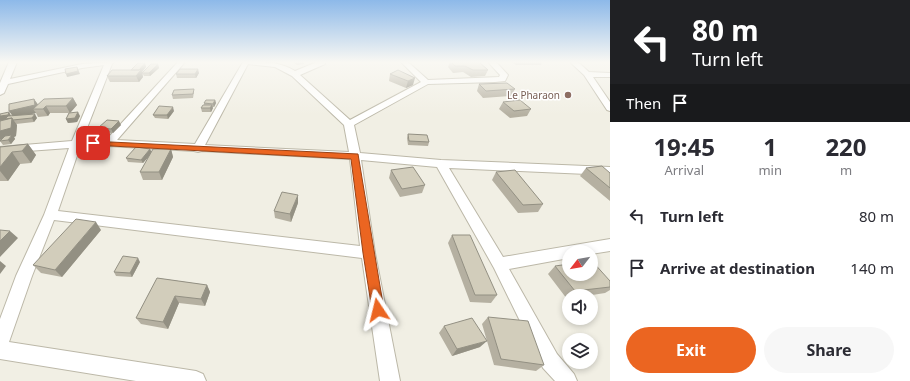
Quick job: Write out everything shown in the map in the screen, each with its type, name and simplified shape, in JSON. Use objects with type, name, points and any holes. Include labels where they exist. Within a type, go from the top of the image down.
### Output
[{"type":"street","points":[[0,94],[4,80]]},
{"type":"street","points":[[0,342],[24,276],[50,215],[76,144],[103,80]]},
{"type":"street","points":[[109,143],[166,80]]},
{"type":"street","points":[[198,149],[236,80]]},
{"type":"street","points":[[301,80],[349,124],[355,156],[368,253],[390,381]]},
{"type":"street","points":[[349,124],[426,82],[497,80]]},
{"type":"street","points":[[591,80],[610,108]]},
{"type":"street","points":[[0,150],[109,143],[198,149],[355,156],[441,164],[610,171]]},
{"type":"street","points":[[441,164],[498,264],[550,361],[567,381]]},
{"type":"street","points":[[50,215],[368,253]]},
{"type":"street","points":[[598,247],[610,245]]},
{"type":"street","points":[[498,264],[562,253]]},
{"type":"street","points":[[0,350],[196,381]]},
{"type":"building","points":[[507,83],[515,89],[486,91],[479,84]]},
{"type":"building","points":[[194,89],[193,94],[172,95],[174,90]]},
{"type":"building","points":[[73,98],[66,106],[46,106],[43,109],[33,109],[44,99]]},
{"type":"building","points":[[34,99],[35,105],[9,111],[9,104]]},
{"type":"building","points":[[206,100],[215,100],[213,104],[204,103]]},
{"type":"building","points":[[520,100],[531,109],[514,111],[503,102]]},
{"type":"building","points":[[203,105],[212,105],[210,108],[201,108]]},
{"type":"building","points":[[159,106],[173,107],[167,115],[153,115]]},
{"type":"building","points":[[9,112],[8,115],[0,116],[0,114]]},
{"type":"building","points":[[78,112],[75,118],[66,119],[69,113]]},
{"type":"building","points":[[35,114],[32,118],[13,120],[12,118],[5,119],[8,116]]},
{"type":"building","points":[[12,118],[11,128],[0,131],[0,121]]},
{"type":"building","points":[[107,120],[119,121],[111,129],[98,128]]},
{"type":"building","points":[[408,134],[427,135],[429,142],[409,141]]},
{"type":"building","points":[[12,135],[8,140],[0,141],[5,136]]},
{"type":"building","points":[[28,144],[22,151],[12,152],[0,167],[0,147]]},
{"type":"building","points":[[136,147],[150,149],[141,160],[126,158]]},
{"type":"building","points":[[153,149],[171,149],[159,172],[140,172]]},
{"type":"building","points":[[602,166],[610,173],[610,188],[586,168]]},
{"type":"building","points":[[413,167],[425,185],[402,189],[391,170]]},
{"type":"building","points":[[515,170],[543,204],[523,205],[496,172]]},
{"type":"building","points":[[282,192],[298,195],[290,214],[274,211]]},
{"type":"building","points":[[76,219],[96,222],[55,270],[33,265]]},
{"type":"building","points":[[0,230],[10,231],[0,241]]},
{"type":"building","points":[[452,235],[470,235],[497,295],[475,295]]},
{"type":"building","points":[[123,256],[138,258],[130,273],[114,272]]},
{"type":"building","points":[[562,265],[562,275],[555,266]]},
{"type":"building","points":[[598,268],[610,281],[610,287],[573,289],[567,281],[598,281]]},
{"type":"building","points":[[157,278],[207,285],[201,299],[175,296],[163,322],[136,318]]},
{"type":"building","points":[[488,317],[528,321],[544,365],[501,359]]},
{"type":"building","points":[[472,318],[487,341],[457,349],[444,326]]},
{"type":"place","name":"Le Pharaon","points":[[568,95]]},
{"type":"route","points":[[93,143],[355,156],[368,253],[378,310]]}]
